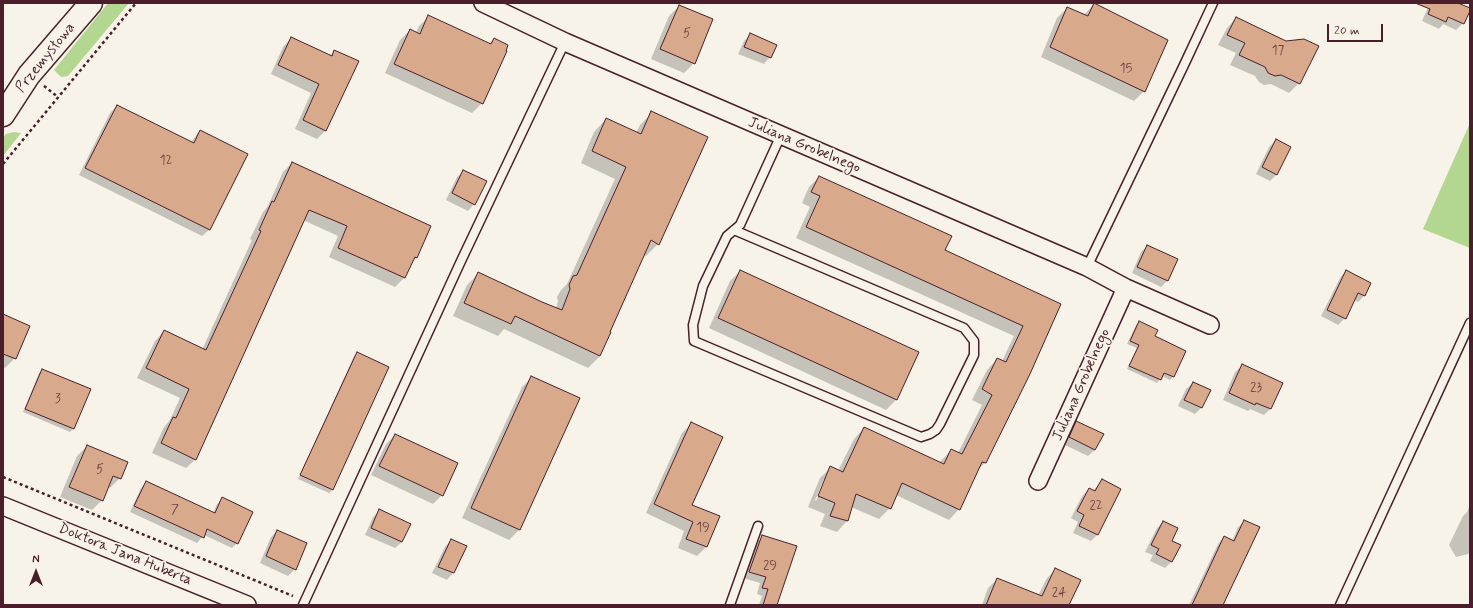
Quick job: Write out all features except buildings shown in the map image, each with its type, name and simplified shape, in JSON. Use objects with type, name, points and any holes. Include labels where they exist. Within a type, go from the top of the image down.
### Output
[{"type":"street","name":"Przemysłowa","points":[[3,115],[29,75],[91,3]]},
{"type":"street","name":"Juliana Grobelnego","points":[[482,3],[565,42],[1087,267],[1126,288],[1210,325]]},
{"type":"street","name":"Juliana Grobelnego","points":[[1038,481],[1126,288]]},
{"type":"street","name":"Doktora Jana Huberta","points":[[3,506],[247,605]]},
{"type":"lane","points":[[1087,267],[1213,3]]},
{"type":"lane","points":[[304,603],[461,261],[565,42]]},
{"type":"lane","points":[[734,230],[964,328],[974,342],[974,355],[936,430],[921,437],[694,340],[693,325],[703,286],[728,236],[734,230],[740,225],[781,136]]},
{"type":"lane","points":[[1340,605],[1470,323]]},
{"type":"lane","points":[[730,605],[758,526]]},
{"type":"path","points":[[3,164],[136,3]]},
{"type":"path","points":[[41,84],[58,97]]},
{"type":"path","points":[[3,476],[304,603]]},
{"type":"green space","points":[[108,3],[129,3],[68,76],[61,77],[54,70]]},
{"type":"green space","points":[[1470,123],[1470,248],[1423,229]]},
{"type":"green space","points":[[14,132],[21,133],[3,156],[3,138],[6,134]]}]
